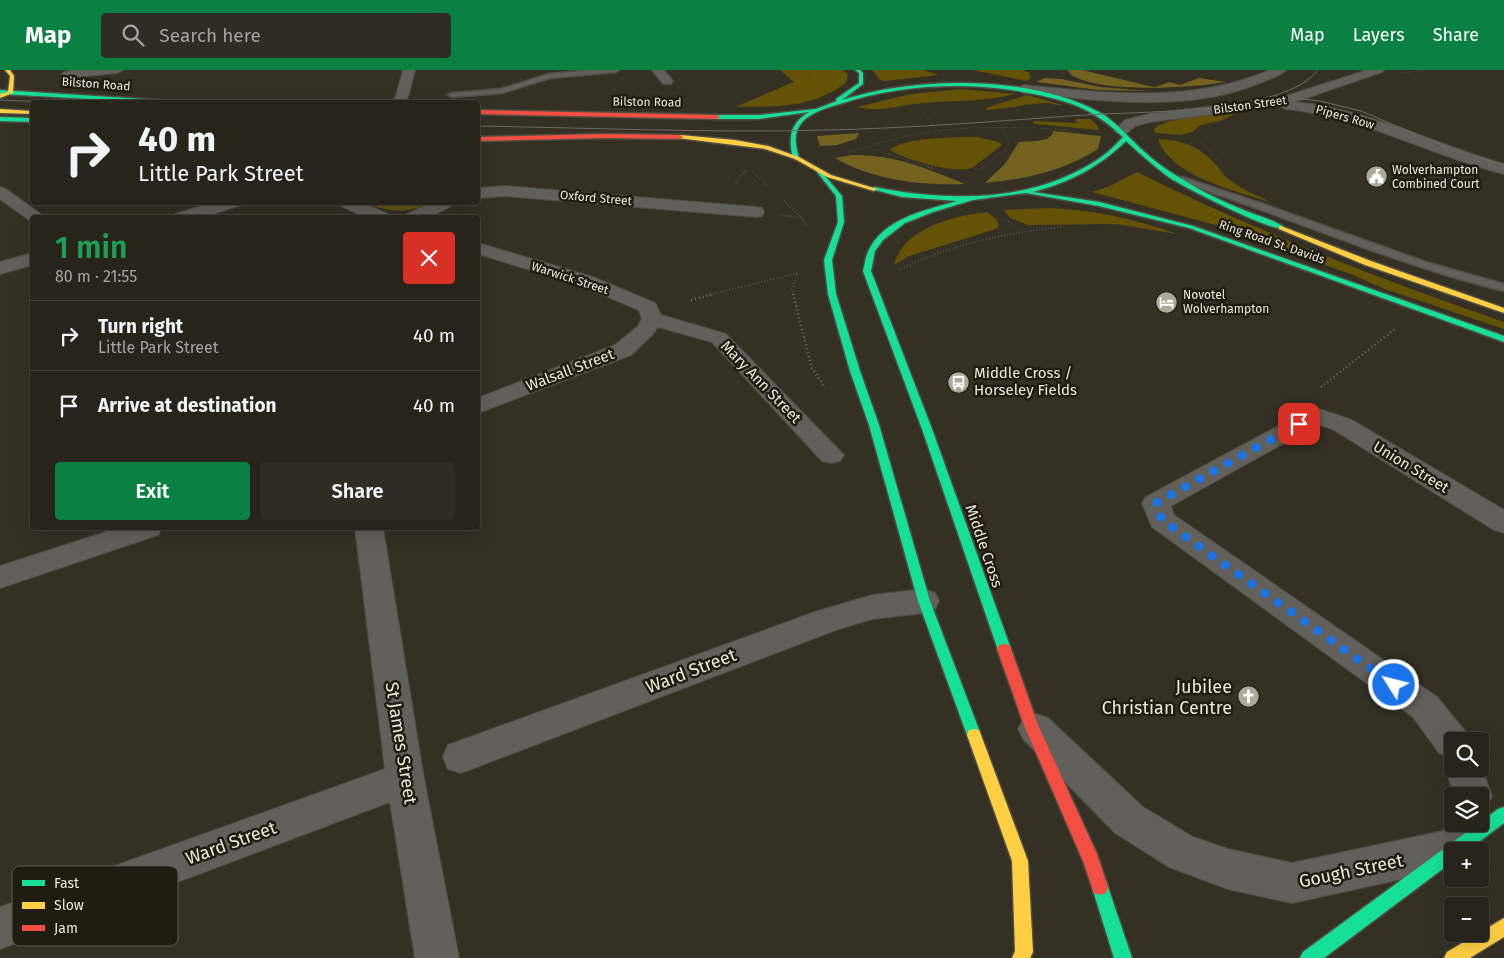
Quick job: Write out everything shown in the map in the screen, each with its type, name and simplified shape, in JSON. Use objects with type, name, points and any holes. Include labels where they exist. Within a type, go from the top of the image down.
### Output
[{"type":"main road","points":[[3,94],[12,76],[7,70]]},
{"type":"main road","points":[[796,158],[790,136],[792,131],[815,110],[834,102],[862,84],[861,73],[857,70]]},
{"type":"main road","points":[[958,75],[1005,86]]},
{"type":"main road","points":[[834,102],[900,88],[968,84],[1005,86]]},
{"type":"main road","name":"Ring Road St. Davids","points":[[1005,86],[1076,103],[1100,115],[1175,178],[1233,208],[1306,239],[1504,311]]},
{"type":"main road","name":"Bilston Road","points":[[3,94],[121,100]]},
{"type":"main road","name":"Bilston Road","points":[[480,112],[738,118],[815,110]]},
{"type":"main road","points":[[0,111],[30,113]]},
{"type":"main road","points":[[0,119],[30,120]]},
{"type":"main road","points":[[480,131],[617,133],[737,142],[762,147],[796,158],[820,172],[864,187],[907,196],[971,199],[1025,193],[1070,177],[1100,163],[1113,153],[1124,135]]},
{"type":"main road","points":[[480,139],[672,137]]},
{"type":"main road","points":[[820,172],[839,196],[841,222],[828,260],[832,294],[874,426],[924,601],[1020,861],[1026,956]]},
{"type":"main road","name":"Ring Road St. Davids","points":[[1025,193],[1099,204],[1190,227],[1504,339]]},
{"type":"main road","name":"Middle Cross","points":[[971,199],[918,215],[894,227],[873,246],[867,271],[928,430],[1031,725],[1090,860],[1123,958]]},
{"type":"main road","points":[[1309,958],[1460,836],[1504,814]]},
{"type":"main road","points":[[1453,958],[1504,927]]},
{"type":"street","points":[[68,74],[118,70]]},
{"type":"street","points":[[402,100],[409,70]]},
{"type":"street","points":[[658,70],[667,81]]},
{"type":"street","name":"Bilston Street","points":[[1023,89],[1113,97],[1175,96],[1219,92],[1280,70]]},
{"type":"street","name":"Bilston Street","points":[[1124,135],[1130,123],[1149,118],[1272,104],[1313,93],[1377,70]]},
{"type":"street","name":"Pipers Row","points":[[1331,86],[1340,100],[1381,118],[1417,139]]},
{"type":"street","points":[[1219,92],[1279,87],[1340,100]]},
{"type":"street","name":"Pipers Row","points":[[1272,104],[1300,106],[1334,112],[1417,139],[1445,151],[1504,169]]},
{"type":"street","name":"Oxford Street","points":[[480,193],[504,191],[718,203],[756,212]]},
{"type":"street","points":[[0,192],[34,215]]},
{"type":"street","points":[[191,215],[224,205]]},
{"type":"street","points":[[352,205],[375,215]]},
{"type":"street","points":[[419,215],[440,205]]},
{"type":"street","name":"Warwick Street","points":[[480,249],[588,282],[635,300],[648,308],[651,315]]},
{"type":"street","points":[[0,268],[30,260]]},
{"type":"street","name":"Walsall Street","points":[[480,405],[623,350],[645,331],[651,315]]},
{"type":"street","name":"Mary Ann Street","points":[[651,315],[719,338],[831,455]]},
{"type":"street","points":[[1316,415],[1156,503],[1162,520],[1425,707],[1444,732]]},
{"type":"street","name":"Union Street","points":[[1316,415],[1343,426],[1504,523]]},
{"type":"street","points":[[0,577],[142,530]]},
{"type":"street","name":"St James Street","points":[[369,530],[405,779],[437,958]]},
{"type":"street","name":"Ward Street","points":[[461,757],[826,621],[872,607],[924,601]]},
{"type":"street","name":"Gough Street","points":[[1031,725],[1129,820],[1183,854],[1228,869],[1292,884],[1460,836]]},
{"type":"street","name":"Ward Street","points":[[169,866],[405,779]]},
{"type":"street","name":"Ward Street","points":[[0,928],[12,924]]},
{"type":"lane","points":[[452,95],[502,91],[549,76],[616,70]]},
{"type":"lane","points":[[1175,178],[1232,195],[1441,270],[1504,288]]},
{"type":"path","points":[[1398,74],[1425,70]]},
{"type":"path","points":[[922,111],[938,132]]},
{"type":"path","points":[[976,172],[1008,148],[1009,141],[1001,127]]},
{"type":"path","points":[[847,152],[905,137],[938,132],[1001,127],[1071,130]]},
{"type":"path","points":[[868,148],[937,170]]},
{"type":"path","points":[[875,292],[893,273],[917,260],[946,248],[982,238],[1019,231]]},
{"type":"path","points":[[651,315],[798,272]]},
{"type":"path","points":[[1316,415],[1304,401],[1401,325]]},
{"type":"shaded area","points":[[780,70],[843,70],[848,75],[846,83],[819,98],[806,102],[779,106],[735,107],[794,82]]},
{"type":"shaded area","points":[[872,70],[923,70],[939,75],[885,81],[880,80]]},
{"type":"shaded area","points":[[973,70],[1023,70],[1029,73],[1031,78],[1026,81]]},
{"type":"shaded area","points":[[1067,70],[1082,70],[1156,87],[1169,82],[1180,85],[1199,78],[1226,82],[1191,86],[1149,88],[1128,87],[1089,82],[1073,76]]},
{"type":"shaded area","points":[[1045,78],[1061,79],[1100,87],[1148,91],[1099,90],[1036,82]]},
{"type":"shaded area","points":[[961,89],[1016,94],[882,109],[857,107],[911,94]]},
{"type":"shaded area","points":[[1027,95],[1062,105],[1046,103],[985,110],[988,107]]},
{"type":"shaded area","points":[[1236,113],[1220,121],[1201,125],[1192,132],[1181,135],[1155,133],[1154,129],[1160,125],[1180,119]]},
{"type":"shaded area","points":[[1075,119],[1090,119],[1097,125],[1099,130],[1035,124],[1033,121],[1077,123]]},
{"type":"shaded area","points":[[1053,131],[1101,136],[1098,149],[1072,163],[1044,173],[985,183],[1005,164],[1019,142],[1047,139],[1052,135]]},
{"type":"shaded area","points":[[859,133],[856,139],[837,145],[820,146],[817,136]]},
{"type":"shaded area","points":[[977,137],[999,142],[1002,145],[972,168],[942,168],[907,158],[890,150],[906,142],[918,140]]},
{"type":"shaded area","points":[[1158,139],[1190,145],[1210,158],[1231,181],[1270,202],[1223,187],[1190,172],[1176,163],[1165,152]]},
{"type":"shaded area","points":[[868,155],[896,160],[924,168],[965,184],[932,184],[898,180],[865,172],[835,158]]},
{"type":"shaded area","points":[[1137,172],[1182,194],[1318,253],[1504,322],[1504,329],[1385,289],[1350,274],[1216,225],[1092,192],[1110,186]]},
{"type":"shaded area","points":[[372,205],[424,205],[405,210],[390,210]]},
{"type":"shaded area","points":[[1047,208],[1080,210],[1113,216],[1177,234],[1116,224],[1028,225],[1010,218],[1004,210]]},
{"type":"shaded area","points":[[987,212],[997,220],[999,225],[996,229],[909,256],[894,265],[899,252],[919,233],[945,221]]},
{"type":"tram line","points":[[480,126],[784,131],[924,126],[1173,111],[1244,103],[1275,95],[1300,85],[1318,70]]},
{"type":"tram line","points":[[1275,96],[1320,101],[1361,111],[1453,150],[1504,165]]},
{"type":"tram line","points":[[0,100],[30,101]]},
{"type":"traffic: fast","points":[[838,100],[861,84],[861,73],[857,70]]},
{"type":"traffic: fast","points":[[796,158],[793,138],[797,124],[802,119],[827,106],[856,97],[890,90],[926,86],[964,85],[1001,87],[1037,92],[1069,101],[1097,113],[1112,124],[1149,159],[1175,178],[1213,199],[1281,228]]},
{"type":"traffic: fast","points":[[0,92],[128,100]]},
{"type":"traffic: fast","points":[[717,117],[759,117],[815,110]]},
{"type":"traffic: fast","points":[[0,119],[30,120]]},
{"type":"traffic: fast","points":[[874,189],[902,195],[961,199],[990,198],[1020,193],[1048,186],[1075,175],[1104,159],[1126,138]]},
{"type":"traffic: fast","points":[[820,172],[839,196],[841,222],[828,260],[832,294],[855,371],[874,425],[924,601],[974,735]]},
{"type":"traffic: fast","points":[[1029,193],[1099,204],[1191,227],[1504,339]]},
{"type":"traffic: fast","points":[[971,199],[916,216],[890,229],[880,238],[873,249],[867,271],[927,429],[1004,649]]},
{"type":"traffic: fast","points":[[1309,958],[1504,814]]},
{"type":"traffic: fast","points":[[1100,887],[1123,958]]},
{"type":"traffic: slow","points":[[0,96],[10,93],[12,76],[7,70]]},
{"type":"traffic: slow","points":[[0,111],[30,113]]},
{"type":"traffic: slow","points":[[680,137],[766,147],[797,158],[829,176],[874,189]]},
{"type":"traffic: slow","points":[[1281,228],[1368,263],[1504,311]]},
{"type":"traffic: slow","points":[[974,735],[1020,861],[1024,952],[1021,958]]},
{"type":"traffic: slow","points":[[1453,958],[1504,927]]},
{"type":"traffic: jam","points":[[480,112],[717,117]]},
{"type":"traffic: jam","points":[[480,139],[606,136],[680,137]]},
{"type":"traffic: jam","points":[[1004,649],[1031,725],[1091,860],[1100,887]]},
{"type":"place","name":"Wolverhampton Combined Court","points":[[1376,177]]},
{"type":"place","name":"Novotel Wolverhampton","points":[[1167,302]]},
{"type":"place","name":"Middle Cross / Horseley Fields","points":[[958,382]]},
{"type":"place","name":"Jubilee Christian Centre","points":[[1248,697]]},
{"type":"route","points":[[1299,424],[1156,503],[1162,520],[1394,685]]}]
